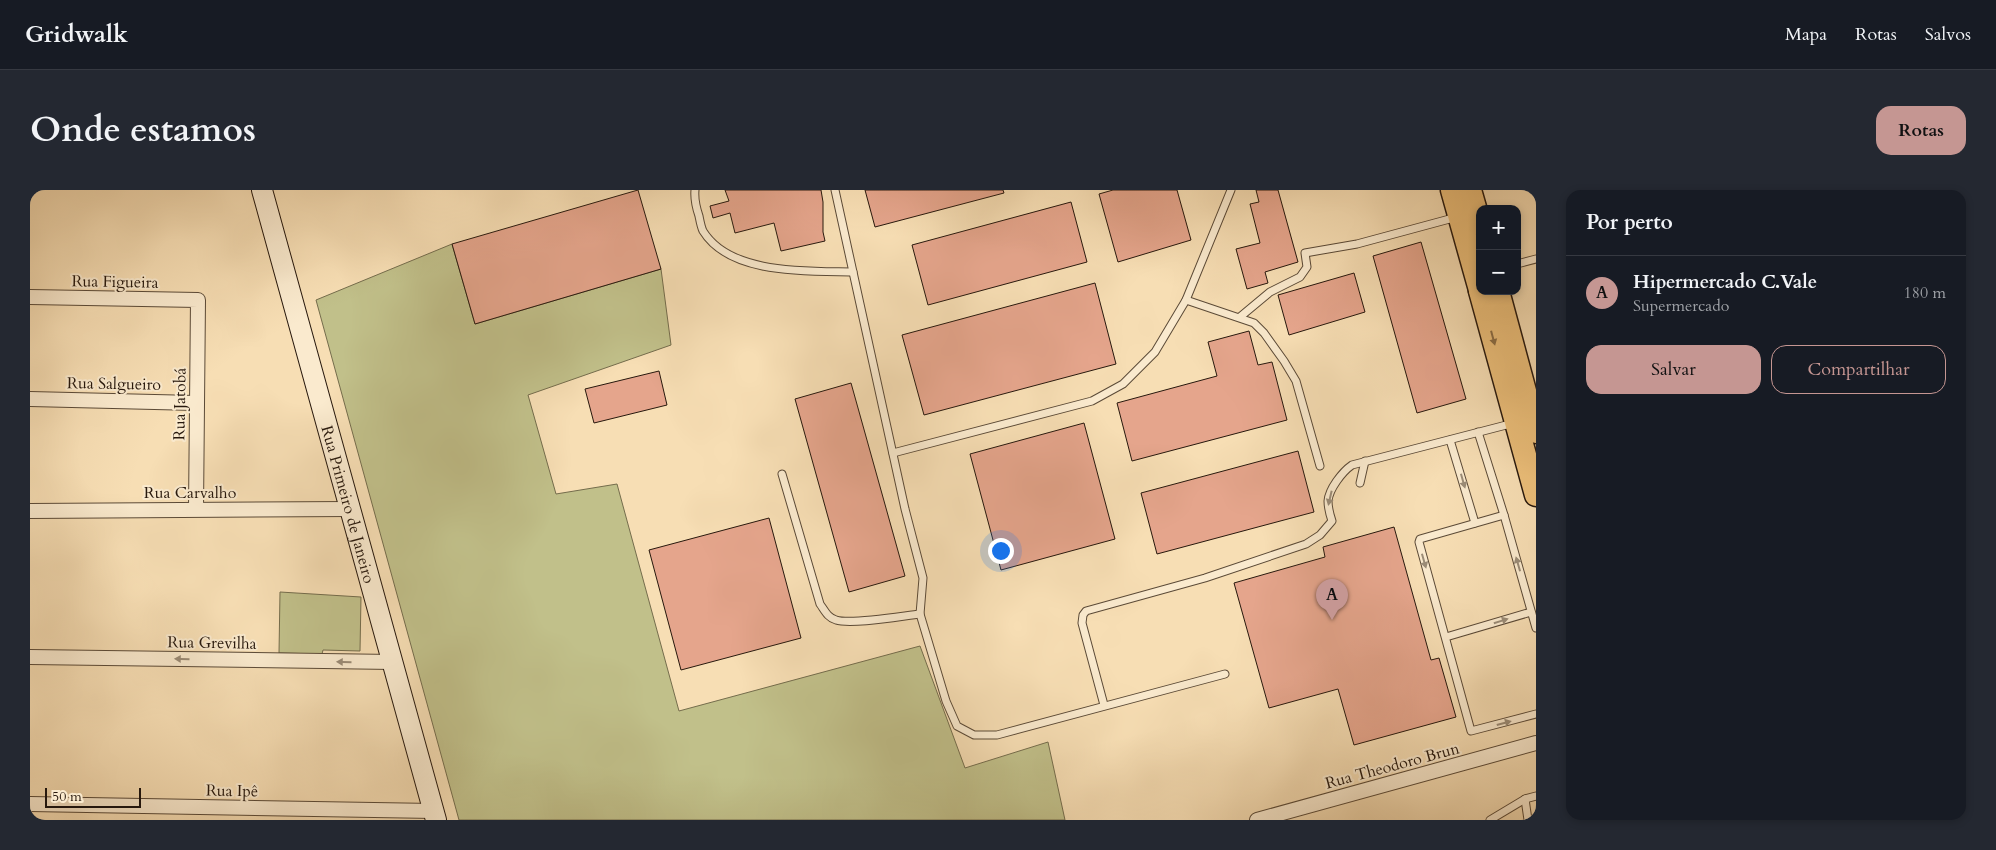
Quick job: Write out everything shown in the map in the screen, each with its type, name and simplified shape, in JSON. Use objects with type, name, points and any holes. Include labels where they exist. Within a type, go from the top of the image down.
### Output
[{"type":"main road","points":[[1452,190],[1472,218]]},
{"type":"main road","points":[[1470,190],[1476,255]]},
{"type":"main road","points":[[1484,295],[1518,378]]},
{"type":"main road","points":[[1499,295],[1528,424],[1536,495]]},
{"type":"street","name":"Rua Primeiro de Janeiro","points":[[262,190],[435,816]]},
{"type":"street","name":"Rua Figueira","points":[[30,297],[198,300]]},
{"type":"street","name":"Rua Jatobá","points":[[196,509],[198,300]]},
{"type":"street","name":"Rua Salgueiro","points":[[30,399],[196,403]]},
{"type":"street","name":"Rua Carvalho","points":[[30,511],[350,509]]},
{"type":"street","name":"Rua Grevilha","points":[[30,657],[393,662]]},
{"type":"street","name":"Rua Theodoro Brun","points":[[1257,820],[1536,743]]},
{"type":"street","name":"Rua Ipê","points":[[30,804],[435,816]]},
{"type":"lane","points":[[695,190],[694,200],[703,230],[721,250],[746,262],[791,270],[853,272]]},
{"type":"lane","points":[[835,190],[905,509],[923,578],[920,614],[946,701],[957,726],[974,735],[997,735],[1224,674]]},
{"type":"lane","points":[[893,452],[1092,401],[1123,384],[1155,352],[1186,300],[1231,190]]},
{"type":"lane","points":[[1240,317],[1270,292],[1300,277],[1307,267],[1305,253],[1356,244],[1472,218]]},
{"type":"lane","points":[[1521,263],[1535,261]]},
{"type":"lane","points":[[1186,300],[1254,322],[1264,333],[1296,381],[1320,466]]},
{"type":"lane","points":[[1104,705],[1082,623],[1083,615],[1086,611],[1205,578],[1306,544],[1320,535],[1332,521],[1328,500],[1333,487],[1346,469],[1352,465],[1478,432],[1528,424]]},
{"type":"lane","points":[[1478,432],[1536,628]]},
{"type":"lane","points":[[1450,440],[1475,523]]},
{"type":"lane","points":[[1360,483],[1365,461]]},
{"type":"lane","points":[[782,474],[820,604],[828,616],[837,620],[853,621],[920,614]]},
{"type":"lane","points":[[1504,515],[1422,538],[1419,542],[1471,732],[1536,714]]},
{"type":"lane","points":[[1446,636],[1531,612]]},
{"type":"lane","points":[[1490,820],[1525,799],[1536,796]]},
{"type":"lane","points":[[1525,799],[1528,820]]},
{"type":"shaded area","points":[[452,244],[475,324],[661,269],[671,345],[528,395],[556,494],[617,484],[679,711],[920,646],[965,768],[1048,742],[1065,820],[459,820],[316,300]]},
{"type":"shaded area","points":[[280,592],[361,597],[360,651],[323,650],[322,654],[279,653]]},
{"type":"building","points":[[638,190],[661,269],[475,324],[452,244]]},
{"type":"building","points":[[725,190],[821,190],[825,241],[781,251],[774,223],[735,233],[730,213],[713,218],[710,206],[729,201]]},
{"type":"building","points":[[865,190],[1003,190],[1004,193],[875,227]]},
{"type":"building","points":[[1113,190],[1177,190],[1191,240],[1118,262],[1099,194]]},
{"type":"building","points":[[1256,190],[1278,190],[1298,262],[1265,272],[1268,283],[1247,289],[1236,249],[1260,243],[1250,204],[1259,202]]},
{"type":"building","points":[[1071,202],[1087,262],[928,305],[912,245]]},
{"type":"building","points":[[1421,242],[1466,399],[1417,413],[1373,256]]},
{"type":"building","points":[[1354,273],[1365,312],[1289,335],[1278,295]]},
{"type":"building","points":[[1095,283],[1116,364],[924,415],[902,335]]},
{"type":"building","points":[[1249,331],[1258,365],[1272,362],[1287,420],[1132,461],[1117,403],[1217,376],[1208,342]]},
{"type":"building","points":[[659,371],[667,405],[594,423],[585,389]]},
{"type":"building","points":[[851,383],[905,576],[849,592],[795,399]]},
{"type":"building","points":[[1084,423],[1115,539],[1001,570],[970,454]]},
{"type":"building","points":[[1298,451],[1314,512],[1157,554],[1141,493]]},
{"type":"building","points":[[769,518],[801,638],[681,670],[649,550]]},
{"type":"building","points":[[1394,527],[1431,660],[1439,658],[1456,717],[1354,745],[1338,689],[1269,708],[1234,583],[1325,557],[1323,547]]},
{"type":"place","name":"Hipermercado C.Vale","points":[[1332,620]]}]
